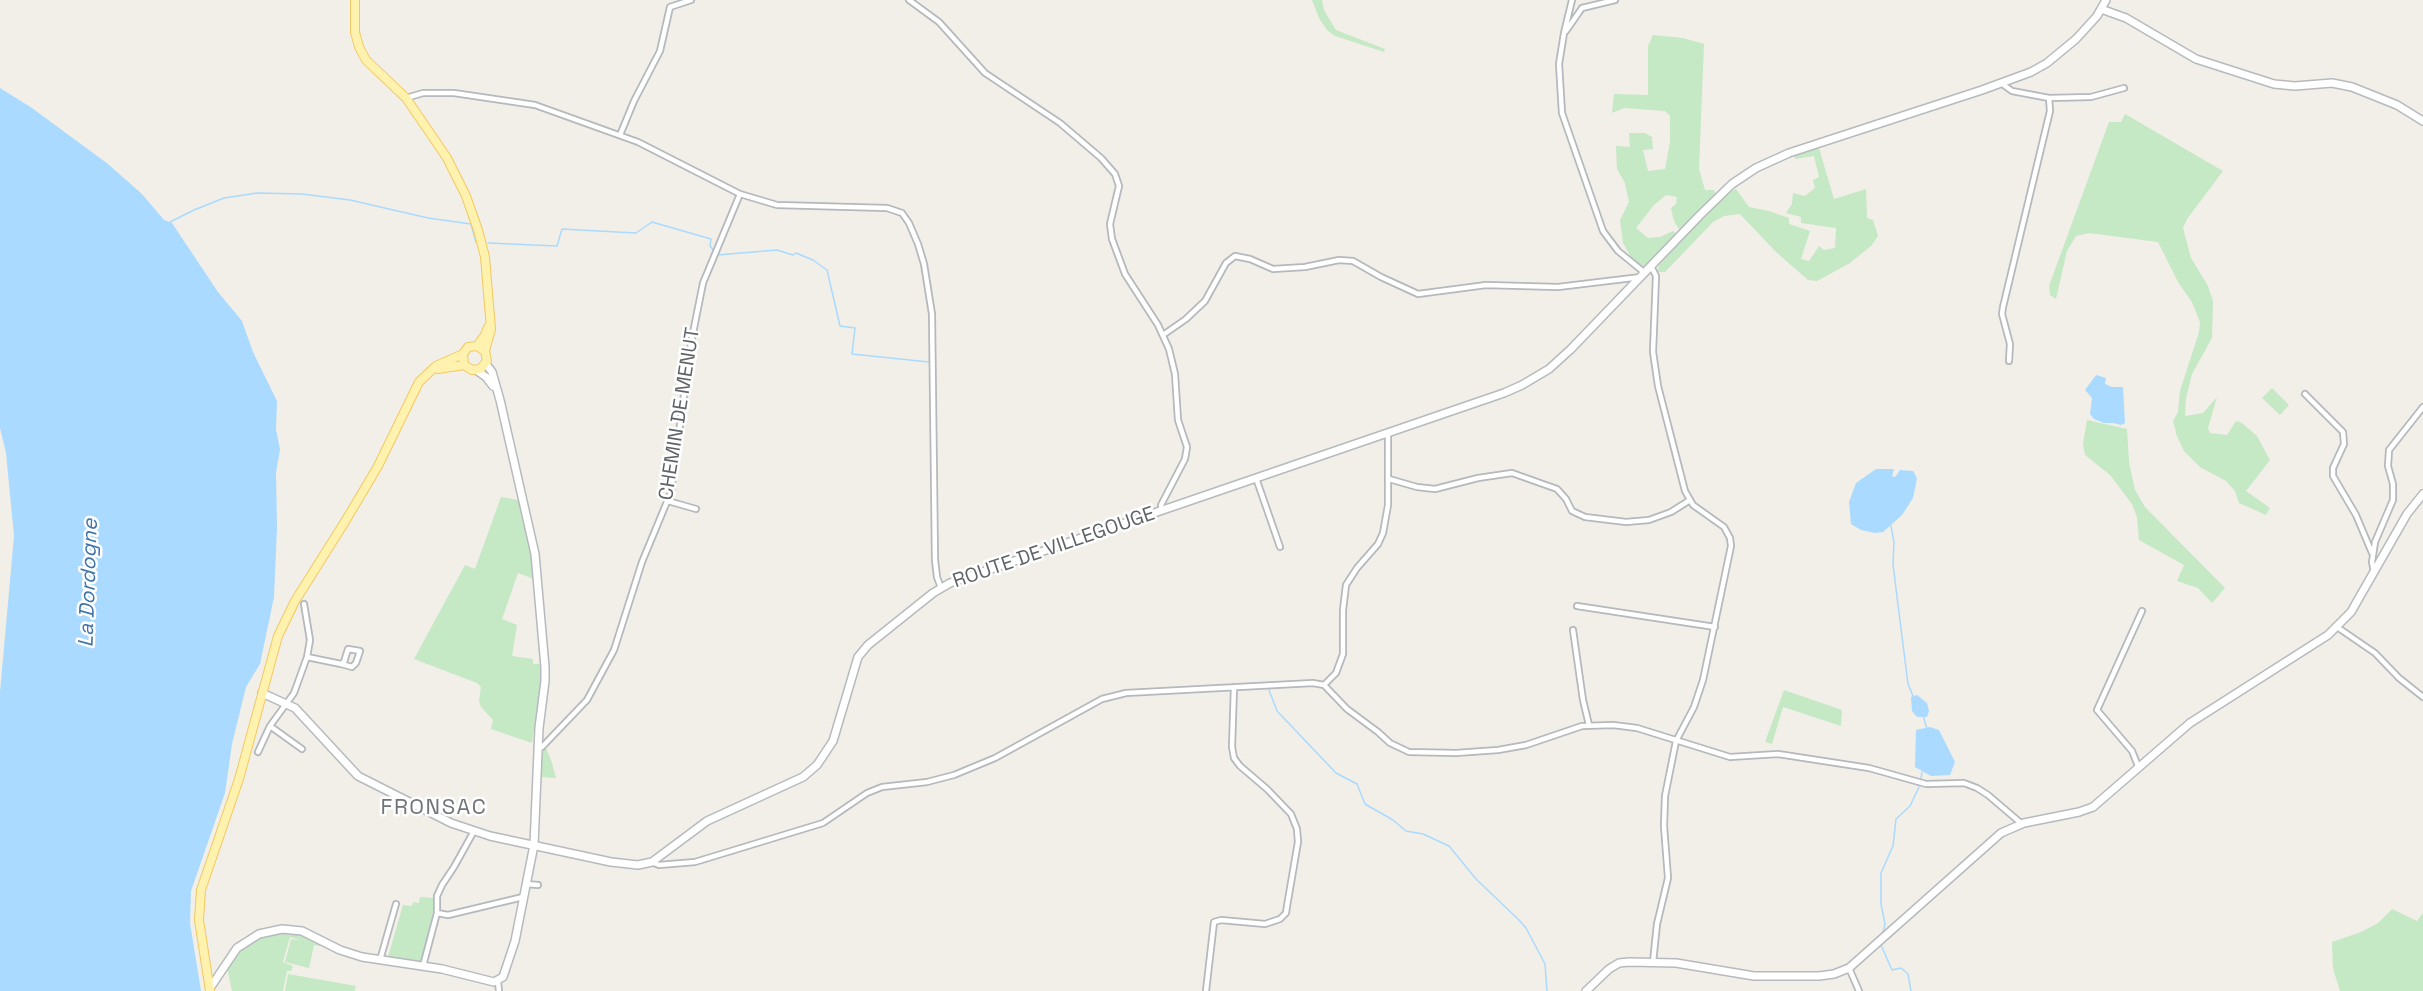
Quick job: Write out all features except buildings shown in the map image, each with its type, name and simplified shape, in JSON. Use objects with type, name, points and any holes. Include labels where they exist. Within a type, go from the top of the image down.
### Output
[{"type":"main road","points":[[355,0],[355,32],[359,47],[366,60],[406,99],[452,167],[466,196],[485,257],[490,323],[490,338],[485,351],[486,364],[476,370],[464,365],[447,366],[428,373]]},
{"type":"main road","points":[[477,346],[490,323]]},
{"type":"main road","points":[[210,990],[199,920],[201,890],[239,779],[278,636],[295,601],[378,466],[419,382],[445,360],[463,354],[468,347],[477,346],[485,351]]},
{"type":"main road","points":[[463,354],[464,365]]},
{"type":"street","points":[[620,135],[634,101],[660,51],[670,7],[691,0]]},
{"type":"street","points":[[909,0],[939,22],[984,73],[1051,117],[1101,158],[1115,174],[1119,186],[1110,224],[1113,243],[1125,274],[1163,335],[1175,374],[1178,420],[1187,447],[1185,459],[1161,505],[1162,511]]},
{"type":"street","points":[[1564,33],[1581,8],[1615,0]]},
{"type":"street","name":"ROUTE DE VILLEGOUGE","points":[[652,862],[707,821],[803,777],[817,765],[833,741],[855,664],[862,650],[941,588],[1504,393],[1539,376],[1571,349],[1732,184],[1756,168],[1790,153],[2031,72],[2055,57],[2076,39],[2106,0]]},
{"type":"street","points":[[1581,8],[1572,2],[1564,33],[1559,64],[1562,113],[1602,231],[1643,275]]},
{"type":"street","points":[[2101,9],[2126,18],[2196,59],[2270,83],[2295,86],[2338,84],[2367,91],[2397,105],[2423,121]]},
{"type":"street","points":[[2001,83],[2012,91],[2049,98],[2091,97],[2124,88]]},
{"type":"street","points":[[406,99],[435,93],[489,97],[548,108],[620,135],[740,194],[777,205],[886,208],[902,213],[909,223],[924,264],[932,314],[935,560],[941,588]]},
{"type":"street","points":[[2009,361],[2010,344],[2002,314],[2003,307],[2050,111],[2049,98]]},
{"type":"street","name":"CHEMIN DE MENUT","points":[[537,749],[542,747],[580,709],[599,680],[614,650],[642,562],[668,501],[677,456],[691,343],[703,283],[740,194]]},
{"type":"street","points":[[1163,335],[1205,302],[1226,263],[1235,256],[1250,259],[1273,269],[1305,267],[1333,260],[1353,261],[1418,294],[1499,285],[1558,287],[1643,275]]},
{"type":"street","points":[[1652,266],[1656,276],[1653,352],[1658,386],[1685,491],[1700,511],[1724,527],[1730,538],[1730,554],[1698,695],[1676,741],[1664,812],[1668,878],[1657,924],[1653,962]]},
{"type":"street","points":[[210,990],[237,948],[249,938],[271,931],[302,931],[340,950],[380,960],[498,981],[503,977],[515,941],[534,846],[537,749],[545,681],[538,577],[497,391],[492,372],[486,364]]},
{"type":"street","points":[[476,370],[486,376],[497,391]]},
{"type":"street","points":[[2306,394],[2343,432],[2344,444],[2333,468],[2333,476],[2356,515],[2372,553],[2374,572]]},
{"type":"street","points":[[2372,553],[2393,500],[2393,484],[2388,466],[2389,450],[2423,407]]},
{"type":"street","points":[[1324,685],[1336,673],[1343,654],[1343,610],[1346,585],[1378,544],[1383,533],[1388,505],[1388,433]]},
{"type":"street","points":[[1389,479],[1417,488],[1435,489],[1478,478],[1512,473],[1557,489],[1566,499],[1572,512],[1585,517],[1626,522],[1649,520],[1671,512],[1690,500]]},
{"type":"street","points":[[1256,478],[1280,547]]},
{"type":"street","points":[[1586,991],[1619,963],[1653,962],[1695,966],[1754,976],[1819,976],[1834,974],[1849,968],[2001,833],[2022,824],[2088,810],[2190,723],[2337,627],[2350,612],[2407,514],[2423,494]]},
{"type":"street","points":[[668,501],[696,509]]},
{"type":"street","points":[[258,752],[270,726],[300,680],[310,640],[304,604]]},
{"type":"street","points":[[1577,606],[1715,627]]},
{"type":"street","points":[[2138,766],[2132,751],[2097,710],[2142,611]]},
{"type":"street","points":[[2337,627],[2375,653],[2399,678],[2423,697]]},
{"type":"street","points":[[1574,630],[1582,700],[1589,725]]},
{"type":"street","points":[[307,657],[352,667],[360,651],[348,649],[344,662],[341,664]]},
{"type":"street","points":[[262,693],[295,708],[358,776],[423,811],[474,831],[619,864],[638,865],[652,862],[659,865],[670,865],[695,862],[823,823],[867,793],[882,787],[925,783],[954,775],[995,758],[1102,699],[1126,693],[1313,683],[1324,685],[1347,709],[1390,743],[1409,752],[1456,753],[1512,748],[1589,725],[1637,728],[1730,757],[1778,754],[1869,768],[1926,784],[1964,783],[1988,795],[2022,824]]},
{"type":"street","points":[[1206,991],[1214,922],[1221,920],[1265,924],[1280,919],[1286,912],[1298,842],[1297,829],[1291,814],[1234,758],[1232,747],[1234,687]]},
{"type":"street","points":[[270,726],[302,749]]},
{"type":"street","points":[[423,966],[437,913],[437,896],[474,831]]},
{"type":"street","points":[[526,884],[538,885]]},
{"type":"street","points":[[437,913],[448,915],[523,897]]},
{"type":"street","points":[[380,960],[396,903]]},
{"type":"street","points":[[1849,968],[1859,991]]},
{"type":"street","points":[[498,981],[500,991]]},
{"type":"green space","points":[[1312,0],[1322,0],[1324,10],[1336,30],[1385,49],[1384,52],[1335,36],[1328,31],[1320,20]]},
{"type":"green space","points":[[1653,35],[1683,38],[1704,44],[1699,169],[1705,190],[1714,190],[1716,197],[1707,203],[1681,232],[1674,221],[1671,208],[1676,204],[1677,197],[1666,195],[1654,205],[1636,228],[1648,238],[1660,237],[1673,231],[1678,235],[1646,268],[1632,259],[1623,243],[1620,220],[1629,202],[1625,183],[1617,169],[1616,146],[1630,147],[1629,133],[1645,133],[1652,137],[1653,149],[1643,150],[1648,171],[1665,169],[1670,142],[1670,116],[1665,111],[1624,108],[1612,113],[1614,94],[1648,95],[1648,46]]},
{"type":"green space","points":[[2125,114],[2223,171],[2187,219],[2183,228],[2191,258],[2208,286],[2213,301],[2212,338],[2192,374],[2186,398],[2185,416],[2203,413],[2217,397],[2208,428],[2210,433],[2227,435],[2236,421],[2242,423],[2257,436],[2270,460],[2246,491],[2270,508],[2266,515],[2239,503],[2235,491],[2226,481],[2200,467],[2184,451],[2177,436],[2173,421],[2178,412],[2180,391],[2199,332],[2200,322],[2192,302],[2178,282],[2158,242],[2089,233],[2076,236],[2067,251],[2056,299],[2050,295],[2049,286],[2109,122],[2121,122]]},
{"type":"green space","points":[[1819,148],[1834,199],[1866,189],[1867,218],[1873,220],[1878,236],[1871,246],[1850,263],[1817,281],[1808,280],[1776,252],[1740,214],[1724,216],[1713,222],[1665,272],[1657,272],[1659,265],[1722,197],[1736,189],[1749,207],[1789,218],[1789,224],[1810,231],[1801,259],[1809,261],[1819,246],[1824,250],[1835,248],[1836,228],[1801,223],[1801,217],[1786,213],[1792,204],[1793,193],[1805,196],[1815,188],[1813,180],[1819,177],[1814,156],[1795,159],[1795,156]]},
{"type":"green space","points":[[2272,388],[2289,405],[2280,415],[2262,398]]},
{"type":"green space","points":[[2087,420],[2127,429],[2129,462],[2135,490],[2145,507],[2225,588],[2212,603],[2198,588],[2177,581],[2184,565],[2139,540],[2137,517],[2132,504],[2110,475],[2085,455],[2083,444]]},
{"type":"green space","points":[[501,497],[518,500],[532,559],[534,579],[518,573],[502,619],[517,625],[512,656],[533,659],[533,664],[540,664],[541,680],[532,743],[491,729],[493,720],[481,707],[479,701],[481,687],[477,683],[414,659],[465,565],[475,569]]},
{"type":"green space","points":[[1784,690],[1842,710],[1841,726],[1783,707],[1772,744],[1765,742]]},
{"type":"green space","points":[[546,748],[556,778],[540,777],[540,753]]},
{"type":"green space","points":[[420,897],[435,898],[421,962],[388,957],[403,905],[412,906],[413,902],[419,903]]},
{"type":"green space","points":[[2392,909],[2417,921],[2423,913],[2423,991],[2340,991],[2333,969],[2332,942],[2361,932],[2378,923]]},
{"type":"green space","points":[[291,932],[321,943],[320,946],[314,945],[309,968],[285,962],[291,939],[302,941],[290,937],[283,962],[293,966],[291,971],[287,971],[283,991],[232,991],[227,968],[243,946],[267,933]]},
{"type":"green space","points":[[288,974],[356,986],[355,991],[285,991]]},
{"type":"water","name":"La Dordogne","points":[[0,88],[32,108],[108,164],[142,194],[164,220],[172,223],[218,292],[242,321],[253,352],[277,401],[276,429],[280,450],[276,472],[277,528],[274,597],[260,664],[246,687],[232,744],[225,793],[191,891],[190,923],[201,991],[0,991],[0,692],[14,536],[6,453],[0,428]]},
{"type":"water","points":[[2096,375],[2106,378],[2105,384],[2112,387],[2123,387],[2125,423],[2121,425],[2104,423],[2094,419],[2090,414],[2092,398],[2085,390]]},
{"type":"water","points":[[1876,469],[1894,469],[1892,476],[1895,477],[1900,470],[1913,471],[1917,478],[1913,498],[1902,515],[1883,532],[1875,533],[1861,530],[1851,524],[1849,502],[1856,483]]},
{"type":"water","points":[[1917,695],[1927,703],[1929,711],[1927,717],[1917,717],[1912,711],[1911,697]]},
{"type":"water","points":[[1930,727],[1939,730],[1955,762],[1950,775],[1931,776],[1915,767],[1916,730]]},
{"type":"waterway","points":[[170,222],[224,198],[257,193],[302,194],[350,200],[428,218],[471,224],[476,242]]},
{"type":"waterway","points":[[488,243],[557,246],[562,229],[636,233],[652,222],[711,239],[710,246],[714,251]]},
{"type":"waterway","points":[[717,255],[777,250],[793,255],[796,253],[813,260],[827,270],[840,326],[855,328],[852,354],[929,362]]},
{"type":"waterway","points":[[1891,526],[1894,542],[1893,564],[1908,684],[1913,696]]},
{"type":"waterway","points":[[1269,690],[1277,711],[1336,773],[1357,784],[1365,804],[1393,820],[1406,831],[1423,834],[1449,846],[1476,879],[1519,920],[1526,928],[1545,964],[1547,991]]},
{"type":"waterway","points":[[1923,716],[1927,729]]},
{"type":"waterway","points":[[1921,779],[1922,772]]},
{"type":"waterway","points":[[1879,936],[1883,933],[1885,924],[1881,904],[1881,873],[1893,846],[1896,819],[1910,806],[1919,787]]},
{"type":"waterway","points":[[1881,945],[1892,970],[1901,968],[1908,974],[1911,991]]},
{"type":"district","name":"FRONSAC","points":[[434,808]]}]
